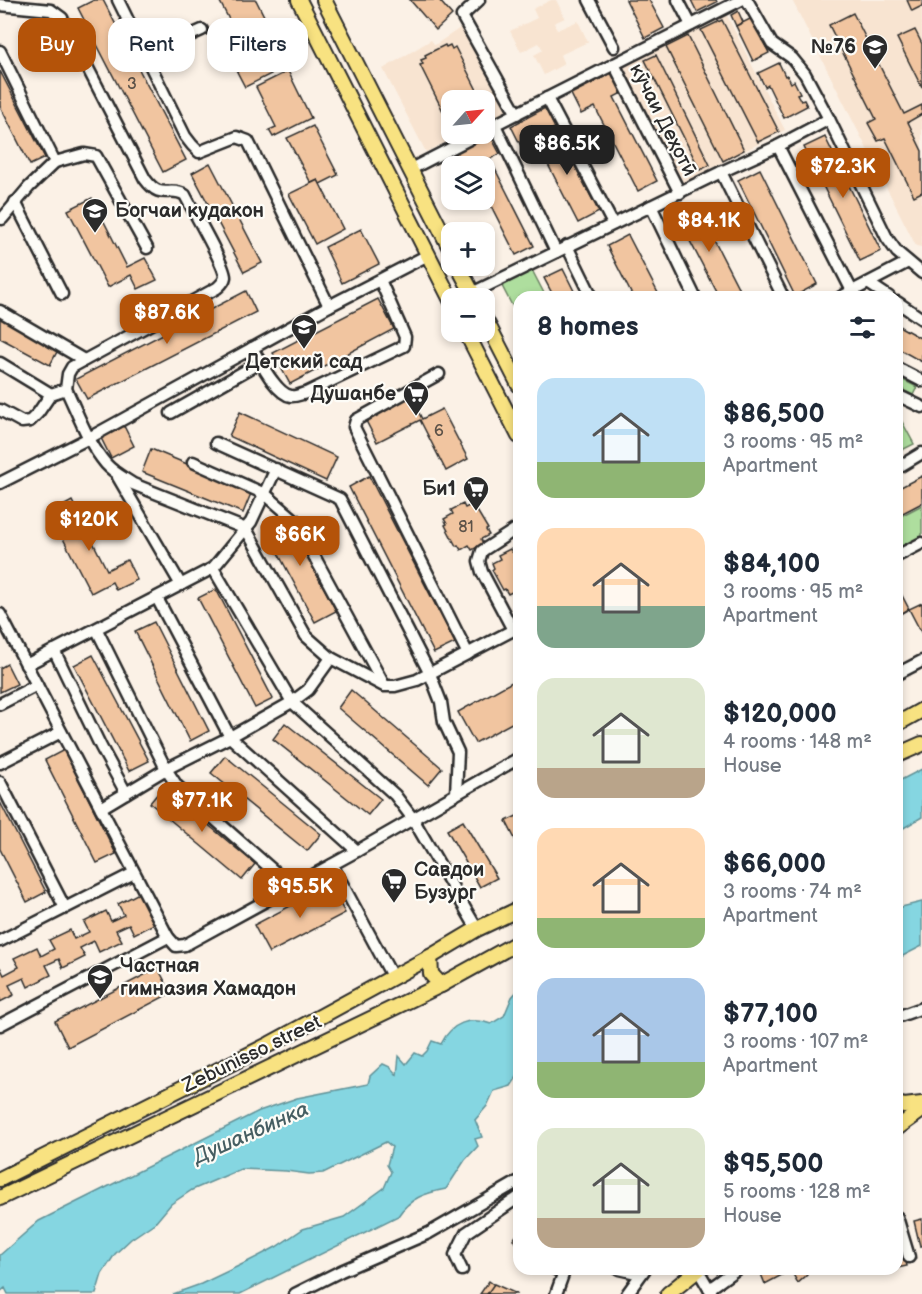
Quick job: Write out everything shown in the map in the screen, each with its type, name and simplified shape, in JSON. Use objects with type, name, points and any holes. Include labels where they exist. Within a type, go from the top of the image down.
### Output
[{"type":"main road","points":[[299,0],[445,288]]},
{"type":"main road","points":[[308,18],[326,4],[441,231]]},
{"type":"main road","points":[[332,65],[352,54]]},
{"type":"main road","points":[[495,338],[513,373]]},
{"type":"main road","points":[[471,342],[513,424]]},
{"type":"main road","points":[[903,720],[922,710]]},
{"type":"main road","points":[[903,752],[922,744]]},
{"type":"main road","points":[[0,1179],[270,1044],[477,929],[513,912]]},
{"type":"main road","name":"Zebunisso street","points":[[0,1198],[441,985],[513,945]]},
{"type":"main road","points":[[430,957],[431,974],[441,985]]},
{"type":"main road","points":[[903,1106],[919,1110]]},
{"type":"main road","points":[[903,1115],[919,1110]]},
{"type":"main road","points":[[903,1123],[919,1110]]},
{"type":"main road","points":[[668,1294],[688,1275]]},
{"type":"street","points":[[118,0],[127,18]]},
{"type":"street","points":[[479,0],[462,16],[516,114]]},
{"type":"street","points":[[589,0],[614,47]]},
{"type":"street","points":[[678,0],[691,25]]},
{"type":"street","name":"кӯчаи Деҳотӣ","points":[[495,125],[741,0]]},
{"type":"street","points":[[747,0],[772,44],[792,58],[805,74],[887,238],[897,252],[922,272]]},
{"type":"street","points":[[0,5],[51,10],[62,18],[145,179],[157,191],[177,192],[185,195],[223,272],[223,283],[217,288],[72,367],[68,374],[66,388],[89,438],[106,464],[116,474],[133,484],[246,529],[306,636],[331,658],[384,686],[404,685],[430,674],[513,630]]},
{"type":"street","points":[[195,33],[202,30]]},
{"type":"street","points":[[0,51],[55,162]]},
{"type":"street","name":"кӯчаи Деҳотӣ","points":[[614,64],[680,193]]},
{"type":"street","points":[[154,72],[185,136],[196,150],[206,151],[237,137],[248,141],[329,306]]},
{"type":"street","points":[[547,98],[614,224]]},
{"type":"street","name":"кӯчаи Деҳотӣ","points":[[489,288],[567,246],[778,146],[829,119]]},
{"type":"street","name":"кӯчаи Деҳотӣ","points":[[495,137],[556,252]]},
{"type":"street","points":[[410,170],[459,144]]},
{"type":"street","points":[[778,146],[852,291],[908,262]]},
{"type":"street","points":[[1,219],[55,162],[84,154],[96,156],[147,248]]},
{"type":"street","name":"кӯчаи Деҳотӣ","points":[[721,172],[780,291]]},
{"type":"street","points":[[15,202],[62,294]]},
{"type":"street","points":[[651,206],[692,291]]},
{"type":"street","points":[[567,246],[589,291]]},
{"type":"street","points":[[0,483],[89,438],[329,306],[428,255]]},
{"type":"street","points":[[252,348],[280,390],[292,396],[306,393],[404,346],[405,337],[380,280]]},
{"type":"street","points":[[868,283],[880,291]]},
{"type":"street","points":[[903,306],[922,319]]},
{"type":"street","points":[[0,311],[84,360]]},
{"type":"street","points":[[171,413],[261,362]]},
{"type":"street","points":[[0,363],[51,394]]},
{"type":"street","points":[[903,371],[922,381]]},
{"type":"street","points":[[439,374],[356,420],[354,427],[468,654]]},
{"type":"street","points":[[0,410],[22,422],[30,421],[51,394],[66,388]]},
{"type":"street","points":[[903,398],[922,407]]},
{"type":"street","points":[[216,443],[340,499],[430,674],[441,702],[444,722],[458,753],[456,794]]},
{"type":"street","points":[[903,464],[922,453]]},
{"type":"street","points":[[193,462],[265,494],[294,519],[384,686]]},
{"type":"street","points":[[27,665],[213,568],[246,529],[276,469]]},
{"type":"street","points":[[116,474],[181,585]]},
{"type":"street","points":[[513,530],[482,551],[478,561],[482,572],[513,623]]},
{"type":"street","points":[[903,552],[922,543]]},
{"type":"street","points":[[213,568],[292,702],[395,795],[413,819],[477,929]]},
{"type":"street","points":[[157,598],[230,737],[357,851]]},
{"type":"street","points":[[0,614],[134,873],[168,936],[176,946],[185,945],[292,887],[513,761]]},
{"type":"street","points":[[97,630],[166,769],[177,786],[292,887]]},
{"type":"street","points":[[54,650],[126,793]]},
{"type":"street","points":[[101,808],[166,769],[292,702],[308,690],[331,658]]},
{"type":"street","points":[[903,671],[922,661]]},
{"type":"street","points":[[0,704],[37,685]]},
{"type":"street","points":[[0,763],[61,732]]},
{"type":"street","points":[[0,782],[65,908]]},
{"type":"street","points":[[332,865],[392,976]]},
{"type":"street","points":[[0,941],[134,873]]},
{"type":"street","points":[[0,1025],[168,936]]},
{"type":"street","points":[[903,1015],[922,1008]]},
{"type":"street","points":[[295,1294],[341,1271],[429,1233],[513,1184]]},
{"type":"street","points":[[462,1270],[455,1255],[466,1233],[513,1201]]},
{"type":"street","points":[[903,1237],[909,1257]]},
{"type":"street","points":[[556,1294],[563,1275]]},
{"type":"street","points":[[627,1294],[641,1275]]},
{"type":"street","points":[[696,1275],[711,1291],[730,1275]]},
{"type":"shaded area","points":[[551,0],[556,0],[565,18],[554,23],[557,30],[578,21],[588,42],[560,55],[564,64],[544,75],[534,55],[543,50],[539,43],[521,52],[510,31],[537,18],[533,9]]},
{"type":"shaded area","name":"№76","points":[[792,0],[922,0],[922,247],[916,246]]},
{"type":"shaded area","points":[[726,14],[785,130],[681,184],[622,67]]},
{"type":"shaded area","points":[[463,26],[510,110],[495,117],[495,90],[441,90],[442,144],[426,152],[383,69],[431,40],[435,45]]},
{"type":"green space","points":[[532,270],[543,291],[513,291],[513,307],[502,286]]},
{"type":"green space","points":[[903,380],[917,387],[913,395],[903,390]]},
{"type":"green space","points":[[903,424],[914,444],[903,450]]},
{"type":"green space","points":[[922,505],[922,537],[903,546],[903,515]]},
{"type":"water","points":[[922,769],[922,817],[903,828],[903,779]]},
{"type":"water","points":[[922,902],[922,946],[903,956],[903,907]]},
{"type":"water","name":"Душанбинка","points":[[512,997],[513,1083],[511,1086],[494,1091],[487,1106],[475,1120],[482,1137],[475,1139],[478,1146],[465,1160],[446,1189],[419,1197],[398,1216],[240,1294],[173,1294],[201,1284],[247,1262],[276,1247],[303,1229],[344,1217],[384,1188],[391,1172],[387,1165],[392,1147],[386,1142],[323,1173],[241,1169],[192,1190],[171,1204],[156,1222],[131,1239],[115,1254],[102,1274],[96,1294],[8,1294],[5,1288],[0,1292],[0,1255],[39,1221],[259,1111],[297,1098],[368,1084],[370,1076],[383,1064],[390,1067],[397,1075],[399,1056],[406,1064],[415,1053],[422,1056],[432,1041],[441,1044],[450,1031],[462,1023],[476,1021],[491,1024],[504,1016]]},
{"type":"building","points":[[94,0],[103,0],[112,18],[108,18],[108,66],[96,43],[96,18],[83,18],[78,8]]},
{"type":"building","points":[[219,0],[256,0],[265,18],[228,18]]},
{"type":"building","points":[[410,0],[439,0],[452,15],[436,30]]},
{"type":"building","points":[[626,0],[649,0],[664,28],[645,38]]},
{"type":"building","points":[[691,0],[716,0],[717,2],[697,12]]},
{"type":"building","points":[[907,0],[922,0],[922,6],[912,11]]},
{"type":"building","points":[[738,11],[743,22],[736,26],[731,15]]},
{"type":"building","points":[[853,13],[904,114],[922,105],[922,114],[908,122],[922,151],[922,192],[914,196],[885,138],[878,141],[868,123],[876,119],[829,25]]},
{"type":"building","points":[[752,18],[769,53],[753,61],[736,26]]},
{"type":"building","points":[[722,20],[779,132],[758,142],[701,30]]},
{"type":"building","points":[[915,30],[922,44],[922,88],[897,38]]},
{"type":"building","points":[[688,36],[744,150],[723,161],[666,47]]},
{"type":"building","points":[[445,45],[446,47],[450,45],[452,49],[455,47],[477,90],[441,90],[441,107],[420,65],[423,64],[421,60],[426,58],[425,55]]},
{"type":"building","points":[[656,55],[710,165],[700,170],[645,60]]},
{"type":"building","points":[[779,63],[785,76],[787,75],[791,83],[794,81],[800,93],[797,94],[807,106],[784,118],[768,85],[765,87],[758,73]]},
{"type":"building","points":[[0,71],[45,158],[30,165],[0,106]]},
{"type":"building","points":[[111,72],[140,72],[186,160],[163,172]]},
{"type":"building","points":[[237,72],[270,72],[271,74],[245,87]]},
{"type":"building","points":[[288,72],[311,118],[273,137],[269,130],[276,127],[256,87]]},
{"type":"building","points":[[614,72],[624,92],[614,97],[657,181],[638,191],[595,107],[581,114],[571,94]]},
{"type":"building","points":[[545,108],[555,128],[521,146],[511,126]]},
{"type":"building","points":[[313,126],[338,175],[320,184],[318,180],[311,183],[287,138]]},
{"type":"building","points":[[555,128],[599,212],[578,223],[535,139]]},
{"type":"building","points":[[825,137],[881,251],[860,261],[804,147]]},
{"type":"building","points":[[467,144],[495,144],[500,154],[495,156],[444,156]]},
{"type":"building","points":[[210,163],[262,263],[244,272],[192,173]]},
{"type":"building","points":[[495,169],[534,246],[516,255],[493,210],[495,210]]},
{"type":"building","points":[[760,169],[817,284],[804,291],[793,291],[738,180]]},
{"type":"building","points":[[318,180],[343,229],[315,244],[289,194]]},
{"type":"building","name":"Богчаи кудакон","points":[[92,198],[127,267],[145,258],[157,280],[138,289],[131,275],[108,287],[68,210]]},
{"type":"building","points":[[692,206],[693,209],[697,207],[740,291],[716,291],[676,214]]},
{"type":"building","points":[[361,229],[379,264],[342,283],[325,247]]},
{"type":"building","points":[[628,235],[657,291],[630,291],[607,246]]},
{"type":"building","points":[[563,269],[574,291],[551,291],[544,278]]},
{"type":"building","points":[[246,291],[256,312],[87,399],[76,379]]},
{"type":"building","points":[[378,299],[394,329],[290,384],[273,353]]},
{"type":"building","points":[[0,316],[59,348],[50,365],[0,338]]},
{"type":"building","points":[[903,328],[922,339],[922,362],[903,351]]},
{"type":"building","points":[[409,393],[422,419],[442,409],[468,459],[446,471],[420,420],[377,442],[364,417]]},
{"type":"building","points":[[240,412],[337,457],[326,481],[229,436]]},
{"type":"building","points":[[124,426],[134,446],[111,458],[101,438]]},
{"type":"building","points":[[151,449],[252,491],[243,513],[142,472]]},
{"type":"building","points":[[369,476],[455,643],[434,653],[349,487]]},
{"type":"building","points":[[922,476],[922,503],[903,513],[903,486]]},
{"type":"building","points":[[72,501],[107,570],[127,560],[137,580],[116,590],[112,582],[91,593],[50,513]]},
{"type":"building","points":[[463,504],[465,508],[473,504],[488,529],[486,530],[489,535],[481,539],[483,544],[472,550],[469,545],[461,550],[458,545],[456,546],[445,525],[447,524],[444,519],[453,514],[451,510]]},
{"type":"building","points":[[285,513],[336,611],[315,622],[263,525]]},
{"type":"building","points":[[510,549],[513,552],[513,592],[508,594],[505,589],[503,590],[492,570],[494,568],[492,563],[500,559],[498,555]]},
{"type":"building","points":[[216,589],[273,699],[255,708],[198,598]]},
{"type":"building","points":[[903,598],[909,609],[903,612]]},
{"type":"building","points":[[922,603],[922,634],[909,609]]},
{"type":"building","points":[[154,622],[209,731],[190,741],[135,631]]},
{"type":"building","points":[[93,655],[149,761],[129,771],[74,665]]},
{"type":"building","points":[[7,664],[17,684],[0,692],[0,668]]},
{"type":"building","points":[[513,681],[513,722],[475,743],[458,712]]},
{"type":"building","points":[[351,690],[442,768],[428,785],[338,708]]},
{"type":"building","points":[[285,723],[381,799],[368,815],[273,739]]},
{"type":"building","points":[[64,750],[116,854],[97,863],[45,760]]},
{"type":"building","points":[[225,756],[321,834],[307,851],[211,773]]},
{"type":"building","points":[[163,787],[255,864],[242,880],[150,803]]},
{"type":"building","points":[[0,802],[46,892],[27,902],[0,849]]},
{"type":"building","points":[[513,818],[513,835],[506,821]]},
{"type":"building","points":[[463,821],[497,878],[480,887],[447,830]]},
{"type":"building","points":[[330,885],[345,913],[269,953],[254,925]]},
{"type":"building","points":[[139,893],[154,924],[134,934],[129,924],[116,930],[122,941],[99,952],[94,941],[80,948],[85,957],[63,968],[59,959],[46,965],[51,975],[28,987],[24,978],[9,985],[14,995],[0,1002],[0,967],[4,975],[19,967],[14,958],[37,947],[41,956],[54,949],[49,940],[70,930],[74,939],[89,932],[84,922],[106,911],[111,921],[124,915],[118,904]]},
{"type":"building","points":[[158,968],[171,993],[68,1047],[55,1021]]},
{"type":"building","points":[[922,1219],[922,1246],[920,1246],[914,1221]]},
{"type":"building","points":[[903,1247],[907,1266],[903,1267]]},
{"type":"building","points":[[761,1275],[782,1275],[765,1284]]},
{"type":"building","points":[[793,1275],[807,1275],[798,1283]]},
{"type":"building","points":[[489,1281],[501,1290],[498,1294],[480,1294]]},
{"type":"building","points":[[494,1284],[517,1294],[487,1294]]},
{"type":"place","name":"№76","points":[[875,70]]},
{"type":"place","name":"Богчаи кудакон","points":[[95,234]]},
{"type":"place","name":"Детский сад","points":[[304,350]]},
{"type":"place","name":"Душанбе","points":[[416,417]]},
{"type":"place","name":"Би1","points":[[476,512]]},
{"type":"place","name":"Савдои Бузург","points":[[394,904]]},
{"type":"place","name":"Частная гимназия Хамадон","points":[[100,1000]]}]
